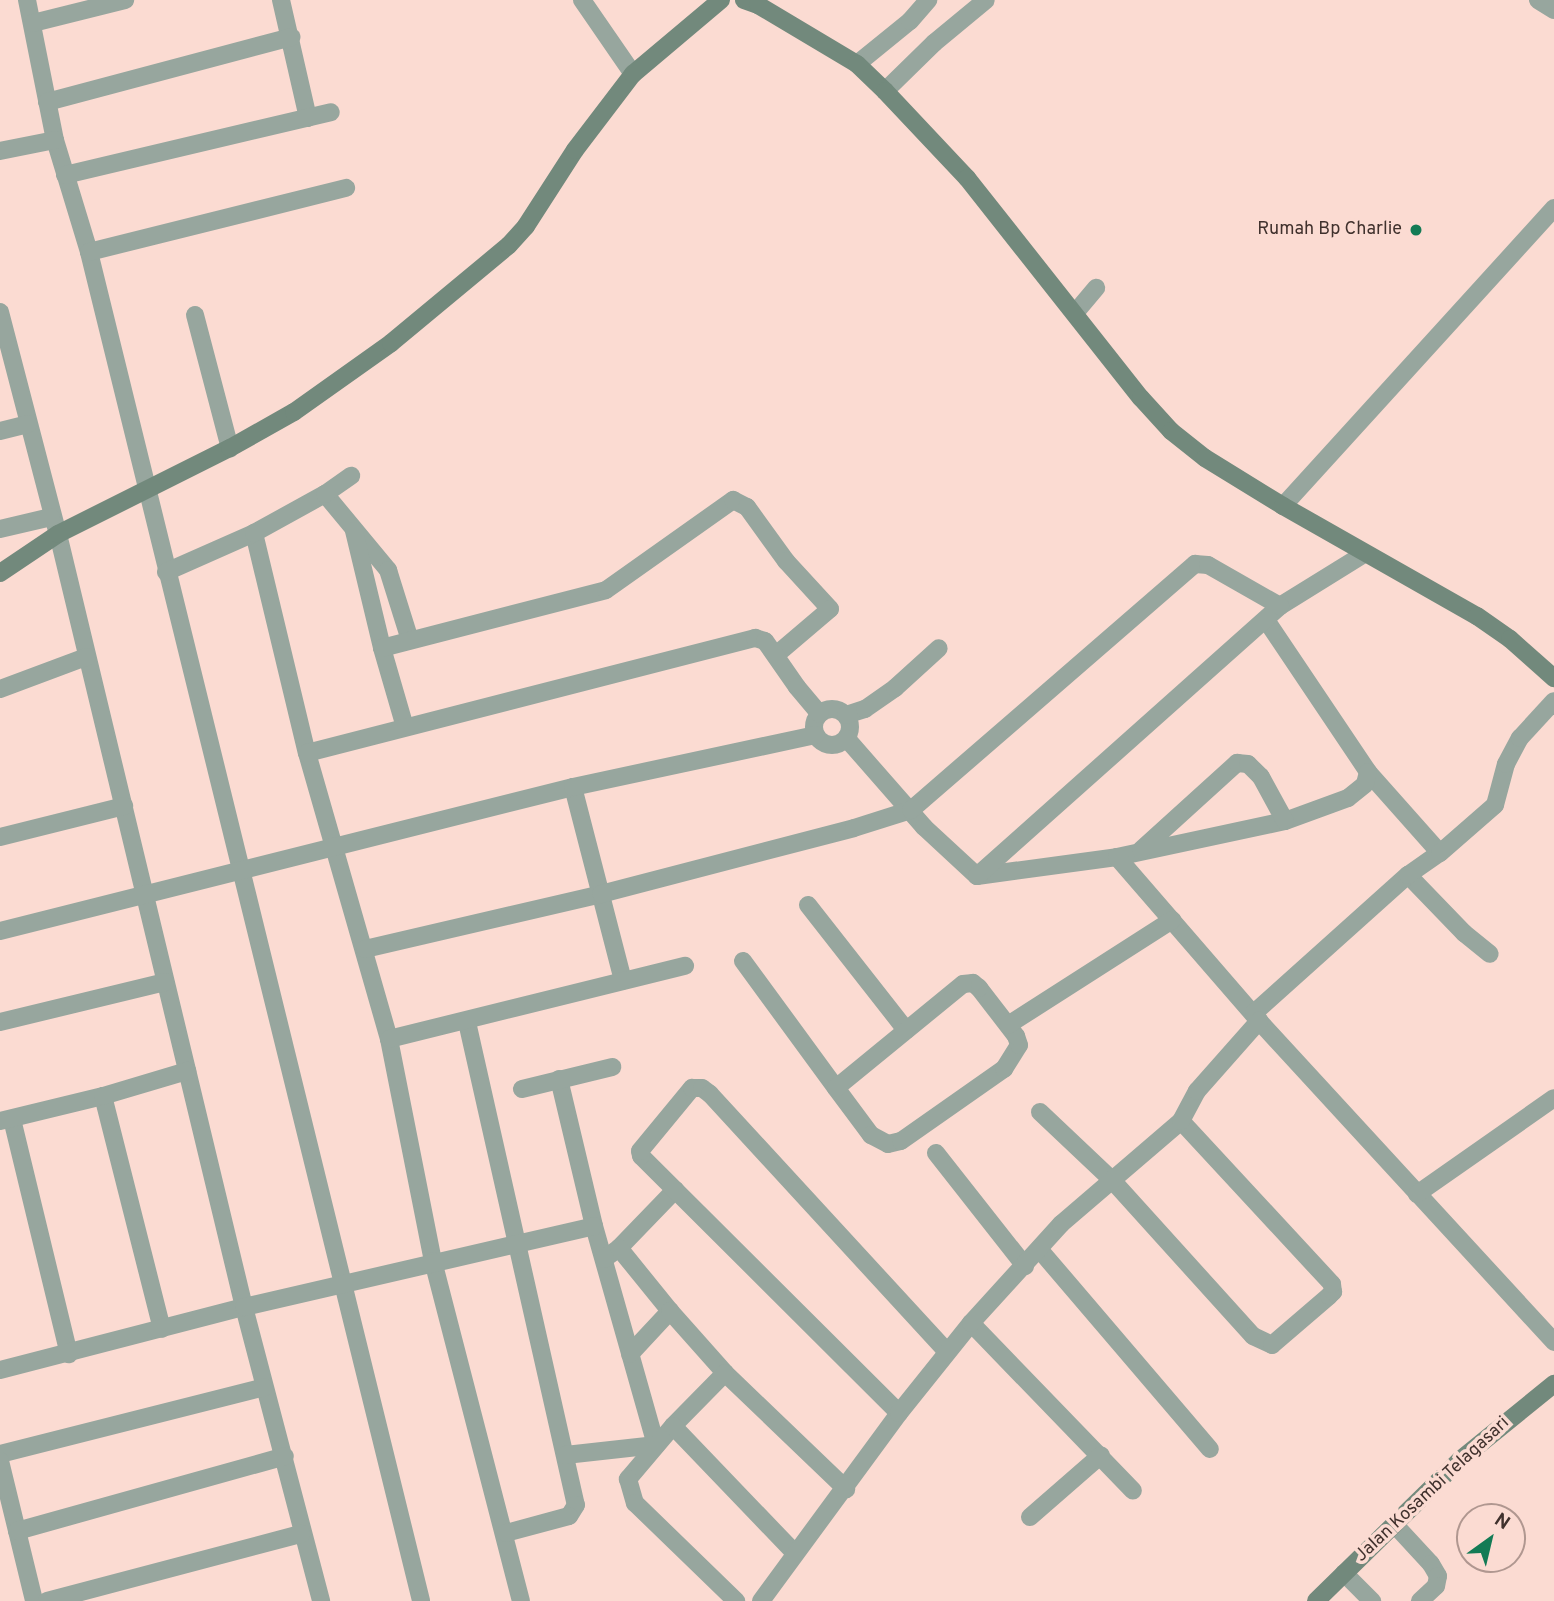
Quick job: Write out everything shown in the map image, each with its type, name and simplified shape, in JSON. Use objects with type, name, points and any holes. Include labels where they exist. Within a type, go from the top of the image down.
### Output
[{"type":"street","points":[[27,0],[55,140],[89,252],[421,1601]]},
{"type":"street","points":[[33,23],[125,0]]},
{"type":"street","points":[[281,0],[308,118]]},
{"type":"street","points":[[582,0],[634,74]]},
{"type":"street","points":[[0,529],[55,525],[148,488],[230,448],[294,412],[391,343],[509,245],[526,226],[575,150],[634,74],[722,0]]},
{"type":"street","points":[[744,0],[758,5],[857,64],[886,91],[967,178],[1141,398],[1171,431],[1205,458],[1283,506],[1477,616],[1510,639],[1554,678]]},
{"type":"street","points":[[857,64],[910,21],[928,0]]},
{"type":"street","points":[[886,91],[934,43],[986,0]]},
{"type":"street","points":[[1538,0],[1554,9]]},
{"type":"street","points":[[47,102],[290,37]]},
{"type":"street","points":[[65,175],[331,112]]},
{"type":"street","points":[[0,151],[55,140]]},
{"type":"street","points":[[89,252],[346,188]]},
{"type":"street","points":[[1283,506],[1554,208]]},
{"type":"street","points":[[1075,313],[1096,288]]},
{"type":"street","points":[[0,312],[4,341],[55,525],[244,1307],[321,1601]]},
{"type":"street","points":[[195,315],[230,448]]},
{"type":"street","points":[[0,431],[28,424]]},
{"type":"street","points":[[166,572],[254,533],[325,494],[351,476]]},
{"type":"street","points":[[325,494],[388,570],[410,639]]},
{"type":"street","points":[[382,648],[607,590],[733,500],[747,507],[786,561],[830,608],[776,655]]},
{"type":"street","points":[[0,573],[55,525]]},
{"type":"street","points":[[354,531],[382,648],[405,727]]},
{"type":"street","points":[[254,533],[307,753],[389,1039],[433,1261],[506,1533],[521,1601]]},
{"type":"street","points":[[977,876],[1280,606],[1364,554]]},
{"type":"street","points":[[365,949],[601,894],[854,828],[911,810],[1195,564],[1208,565],[1280,606]]},
{"type":"street","points":[[1266,620],[1368,772],[1440,853]]},
{"type":"street","points":[[307,753],[624,674],[742,640],[760,638],[820,714]]},
{"type":"street","points":[[846,715],[865,709],[895,688],[939,649]]},
{"type":"street","points":[[0,689],[86,657]]},
{"type":"street","points":[[761,1601],[900,1413],[971,1323],[1061,1224],[1181,1121],[1197,1091],[1256,1017],[1408,875],[1440,853],[1495,805],[1506,764],[1520,738],[1554,701]]},
{"type":"street","points":[[835,709],[846,715],[850,727],[847,739],[830,746],[821,742],[816,734],[815,721],[820,714],[835,709]]},
{"type":"street","points":[[0,931],[145,897],[573,787],[816,734]]},
{"type":"street","points":[[847,739],[924,827],[977,876]]},
{"type":"street","points":[[1141,850],[1237,763],[1248,764],[1261,777],[1285,821]]},
{"type":"street","points":[[977,876],[1117,857],[1285,821],[1348,798],[1365,784],[1368,772]]},
{"type":"street","points":[[573,787],[623,981]]},
{"type":"street","points":[[0,837],[124,806]]},
{"type":"street","points":[[1117,857],[1256,1017],[1554,1342]]},
{"type":"street","points":[[1408,875],[1464,933],[1490,954]]},
{"type":"street","points":[[808,905],[906,1030]]},
{"type":"street","points":[[1008,1025],[1172,920]]},
{"type":"street","points":[[743,961],[836,1088],[872,1135],[888,1144],[901,1141],[1004,1069],[1019,1045],[1008,1025],[973,984],[963,984],[836,1088]]},
{"type":"street","points":[[389,1039],[467,1022],[685,966]]},
{"type":"street","points":[[0,1022],[165,982]]},
{"type":"street","points":[[467,1022],[576,1505],[569,1516],[506,1533]]},
{"type":"street","points":[[522,1088],[612,1067]]},
{"type":"street","points":[[69,1354],[6,1120],[103,1097],[187,1071]]},
{"type":"street","points":[[559,1079],[594,1226],[656,1445]]},
{"type":"street","points":[[900,1413],[645,1160],[640,1151],[692,1088],[699,1087],[710,1094],[947,1352]]},
{"type":"street","points":[[103,1097],[162,1329]]},
{"type":"street","points":[[1417,1194],[1554,1098]]},
{"type":"street","points":[[1040,1112],[1112,1180],[1262,1343],[1272,1345],[1333,1292],[1332,1284],[1181,1121]]},
{"type":"street","points":[[936,1153],[1025,1266]]},
{"type":"street","points":[[604,1259],[619,1248],[675,1190]]},
{"type":"street","points":[[0,1370],[341,1283],[594,1226]]},
{"type":"street","points":[[619,1248],[725,1373],[846,1489]]},
{"type":"street","points":[[1039,1250],[1210,1449]]},
{"type":"street","points":[[630,1354],[670,1311]]},
{"type":"street","points":[[971,1323],[1133,1491]]},
{"type":"street","points":[[725,1373],[673,1426],[628,1479],[631,1497],[736,1601]]},
{"type":"street","name":"Jalan Kosambi Telagasari","points":[[1316,1601],[1460,1460],[1554,1384]]},
{"type":"street","points":[[0,1454],[264,1387]]},
{"type":"street","points":[[673,1426],[795,1553]]},
{"type":"street","points":[[566,1455],[656,1445]]},
{"type":"street","points":[[1030,1517],[1101,1455]]},
{"type":"street","points":[[17,1531],[285,1456]]},
{"type":"street","points":[[0,1461],[34,1601]]},
{"type":"street","points":[[1394,1524],[1431,1564],[1438,1576],[1436,1586],[1420,1601]]},
{"type":"street","points":[[47,1601],[302,1534]]},
{"type":"street","points":[[1344,1573],[1372,1601]]},
{"type":"place","name":"Rumah Bp Charlie","points":[[1416,230]]}]
